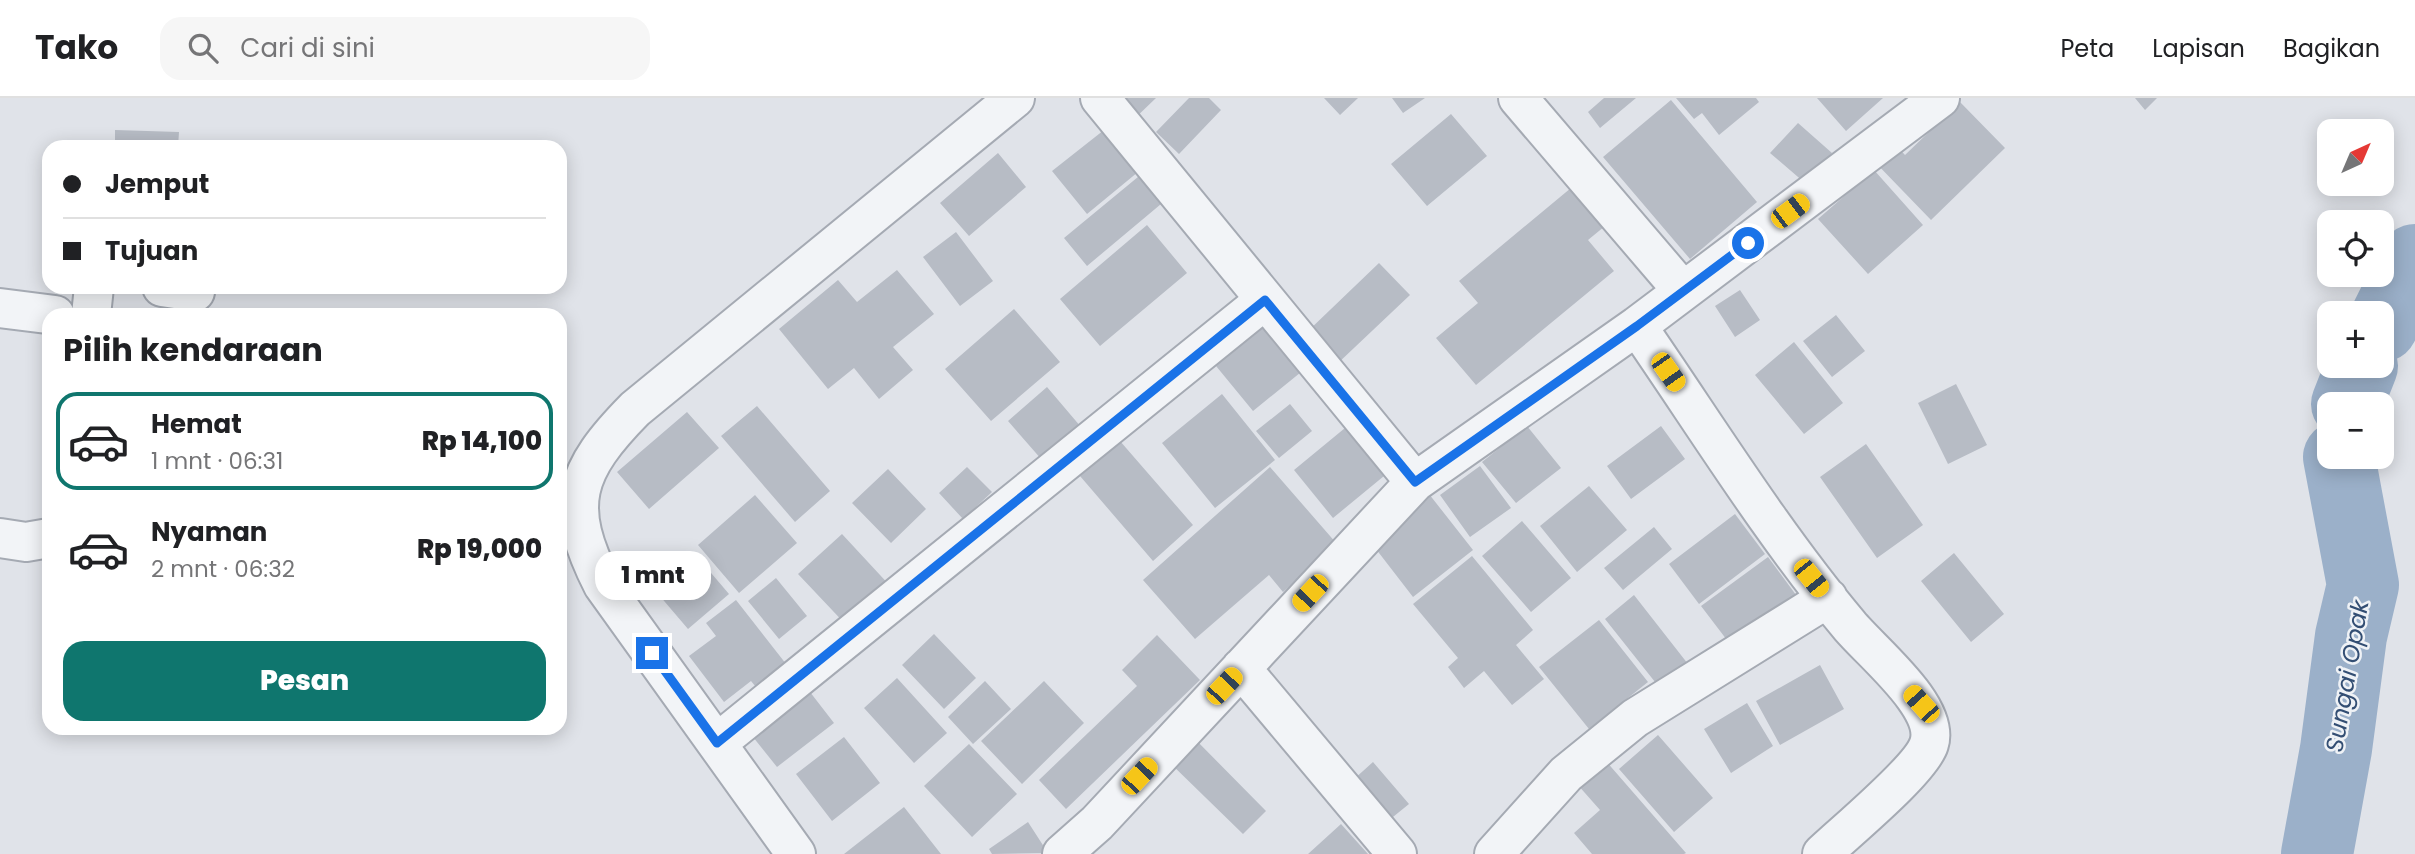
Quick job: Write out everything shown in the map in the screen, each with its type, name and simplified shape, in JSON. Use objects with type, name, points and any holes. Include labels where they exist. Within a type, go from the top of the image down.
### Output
[{"type":"street","points":[[796,854],[603,585],[587,553],[579,522],[578,500],[591,458],[635,409],[1015,98]]},
{"type":"street","points":[[1100,98],[1415,482]]},
{"type":"street","points":[[1518,98],[1683,291]]},
{"type":"street","points":[[1062,854],[1097,823],[1415,482],[1637,326],[1940,98]]},
{"type":"street","points":[[717,743],[1265,300]]},
{"type":"street","points":[[0,308],[42,313]]},
{"type":"street","points":[[1637,326],[1828,598],[1921,704],[1929,722],[1930,743],[1918,764],[1822,854]]},
{"type":"street","points":[[0,538],[26,542],[42,539]]},
{"type":"street","points":[[1494,854],[1566,774],[1635,718],[1828,598]]},
{"type":"street","points":[[1241,668],[1398,854]]},
{"type":"building","points":[[1108,98],[1156,98],[1131,122]]},
{"type":"building","points":[[1189,98],[1209,98],[1221,110],[1179,154],[1156,132]]},
{"type":"building","points":[[1324,98],[1358,98],[1340,115]]},
{"type":"building","points":[[1392,98],[1425,98],[1403,113]]},
{"type":"building","points":[[1604,98],[1636,98],[1600,128],[1588,112]]},
{"type":"building","points":[[1676,98],[1756,98],[1759,102],[1719,135],[1702,113],[1694,119]]},
{"type":"building","points":[[1817,98],[1883,98],[1846,131]]},
{"type":"building","points":[[2135,98],[2157,98],[2145,110]]},
{"type":"building","points":[[1671,100],[1757,202],[1690,259],[1603,157]]},
{"type":"building","points":[[1960,102],[2005,148],[1931,220],[1872,159],[1892,141],[1905,155]]},
{"type":"building","points":[[1451,114],[1487,156],[1427,206],[1391,164]]},
{"type":"building","points":[[1798,123],[1832,153],[1805,183],[1770,153]]},
{"type":"building","points":[[115,130],[179,132],[178,140],[115,140]]},
{"type":"building","points":[[1104,130],[1138,172],[1087,214],[1052,171]]},
{"type":"building","points":[[998,153],[1026,187],[969,236],[940,203]]},
{"type":"building","points":[[1874,170],[1923,225],[1868,274],[1818,219]]},
{"type":"building","points":[[1144,172],[1167,199],[1087,266],[1064,238]]},
{"type":"building","points":[[1583,178],[1616,217],[1588,240],[1614,271],[1476,385],[1436,338],[1478,303],[1459,281]]},
{"type":"building","points":[[1147,225],[1187,273],[1100,346],[1060,299]]},
{"type":"building","points":[[956,232],[993,281],[960,306],[923,257]]},
{"type":"building","points":[[1379,263],[1410,295],[1336,365],[1306,333]]},
{"type":"building","points":[[897,270],[934,314],[893,347],[913,370],[879,399],[854,368],[828,389],[779,329],[838,280],[857,302]]},
{"type":"building","points":[[1740,290],[1760,320],[1735,337],[1715,306]]},
{"type":"building","points":[[1265,307],[1311,364],[1253,411],[1207,355]]},
{"type":"building","points":[[1014,309],[1060,362],[991,421],[945,369]]},
{"type":"building","points":[[1836,315],[1865,351],[1832,377],[1803,341]]},
{"type":"building","points":[[1794,342],[1843,403],[1804,434],[1755,375]]},
{"type":"building","points":[[1956,384],[1987,445],[1948,464],[1918,403]]},
{"type":"building","points":[[1047,387],[1081,427],[1042,460],[1008,421]]},
{"type":"building","points":[[1222,394],[1275,460],[1215,508],[1162,443]]},
{"type":"building","points":[[1290,404],[1312,431],[1279,458],[1256,431]]},
{"type":"building","points":[[757,406],[830,491],[795,522],[721,436]]},
{"type":"building","points":[[687,412],[719,448],[649,509],[617,472]]},
{"type":"building","points":[[1527,426],[1561,468],[1516,503],[1482,462]]},
{"type":"building","points":[[1661,426],[1685,459],[1631,499],[1607,466]]},
{"type":"building","points":[[1345,428],[1384,476],[1333,518],[1294,470]]},
{"type":"building","points":[[1120,441],[1193,525],[1153,561],[1080,476]]},
{"type":"building","points":[[1866,444],[1923,525],[1877,558],[1820,477]]},
{"type":"building","points":[[1480,466],[1511,508],[1470,537],[1440,495]]},
{"type":"building","points":[[967,467],[992,492],[963,519],[939,493]]},
{"type":"building","points":[[1270,467],[1337,544],[1283,592],[1269,575],[1195,639],[1143,580]]},
{"type":"building","points":[[888,469],[926,509],[891,543],[852,503]]},
{"type":"building","points":[[1589,486],[1627,530],[1577,572],[1540,526]]},
{"type":"building","points":[[1429,494],[1473,550],[1413,597],[1369,540]]},
{"type":"building","points":[[755,495],[797,543],[739,593],[698,545]]},
{"type":"building","points":[[1735,514],[1765,554],[1699,604],[1669,564]]},
{"type":"building","points":[[1522,521],[1571,578],[1531,612],[1482,556]]},
{"type":"building","points":[[1654,527],[1672,549],[1623,590],[1604,568]]},
{"type":"building","points":[[842,534],[893,589],[850,629],[798,574]]},
{"type":"building","points":[[1954,553],[2004,614],[1971,642],[1921,581]]},
{"type":"building","points":[[1472,556],[1533,630],[1516,645],[1544,679],[1512,705],[1484,671],[1464,688],[1448,667],[1458,658],[1413,604]]},
{"type":"building","points":[[1768,557],[1799,599],[1733,648],[1701,606]]},
{"type":"building","points":[[700,560],[729,594],[688,629],[659,595]]},
{"type":"building","points":[[776,578],[807,616],[779,639],[748,601]]},
{"type":"building","points":[[1634,595],[1688,664],[1659,687],[1605,619]]},
{"type":"building","points":[[736,600],[790,669],[760,692],[751,681],[724,702],[689,656],[716,636],[706,623]]},
{"type":"building","points":[[1599,620],[1648,682],[1589,729],[1539,667]]},
{"type":"building","points":[[934,634],[976,678],[944,709],[902,665]]},
{"type":"building","points":[[1157,635],[1200,680],[1066,809],[1039,780],[1137,686],[1122,670]]},
{"type":"building","points":[[1820,665],[1844,709],[1780,745],[1756,701]]},
{"type":"building","points":[[897,678],[947,733],[914,763],[864,708]]},
{"type":"building","points":[[985,681],[1011,709],[973,744],[948,717]]},
{"type":"building","points":[[1044,681],[1084,723],[1022,784],[981,741]]},
{"type":"building","points":[[810,692],[834,723],[777,767],[753,737]]},
{"type":"building","points":[[1747,703],[1773,746],[1731,773],[1704,729]]},
{"type":"building","points":[[1658,735],[1713,798],[1674,832],[1619,769]]},
{"type":"building","points":[[1192,736],[1266,811],[1243,834],[1167,760]]},
{"type":"building","points":[[844,737],[880,783],[832,821],[796,774]]},
{"type":"building","points":[[969,744],[1017,794],[972,837],[924,786]]},
{"type":"building","points":[[1605,760],[1686,853],[1592,854],[1574,833],[1600,810],[1577,784]]},
{"type":"building","points":[[1373,762],[1409,804],[1388,821],[1353,780]]},
{"type":"building","points":[[904,807],[941,854],[844,854]]},
{"type":"building","points":[[1028,822],[1048,853],[992,854],[989,849]]},
{"type":"building","points":[[1341,824],[1368,854],[1308,854]]},
{"type":"waterway","name":"Sungai Opak","points":[[2394,302],[2415,260]]},
{"type":"waterway","name":"Sungai Opak","points":[[2352,392],[2357,378]]},
{"type":"waterway","name":"Sungai Opak","points":[[2317,854],[2336,749],[2351,636],[2363,585],[2341,469]]},
{"type":"route","points":[[652,653],[717,743],[1265,300],[1415,482],[1637,326],[1748,243]]}]
